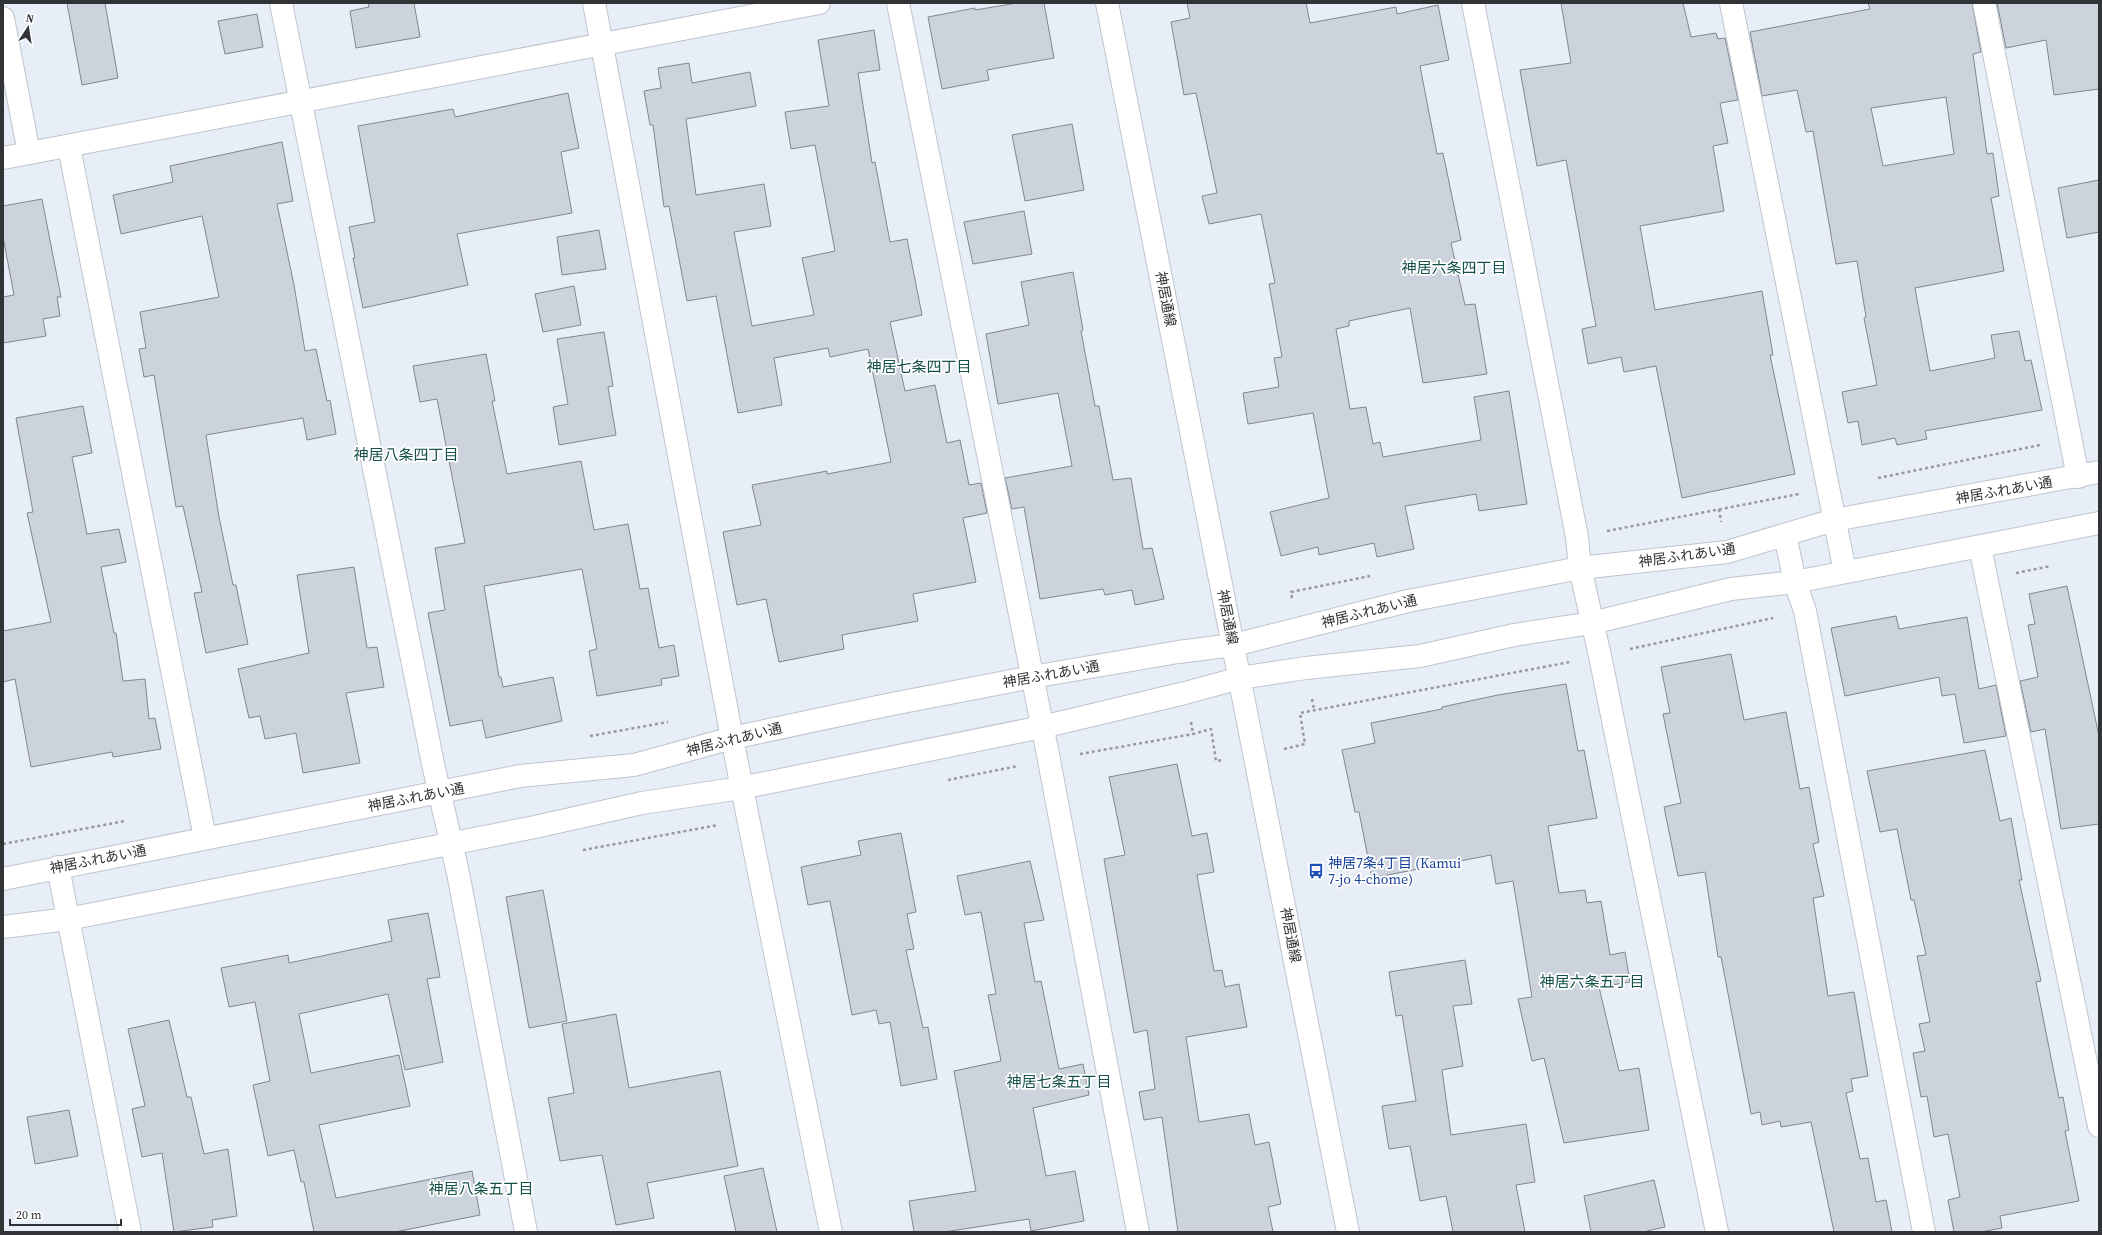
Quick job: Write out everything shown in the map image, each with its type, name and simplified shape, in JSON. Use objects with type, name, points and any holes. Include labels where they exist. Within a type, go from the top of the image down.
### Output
[{"type":"street","points":[[281,3],[300,103],[451,843],[526,1232]]},
{"type":"street","points":[[594,3],[747,820],[831,1232]]},
{"type":"street","points":[[3,158],[69,147],[819,3]]},
{"type":"street","points":[[898,3],[1049,760],[1138,1232]]},
{"type":"street","name":"神居通線","points":[[1108,3],[1348,1232]]},
{"type":"street","points":[[1473,3],[1577,537],[1580,568],[1717,1232]]},
{"type":"street","points":[[1731,3],[1845,572]]},
{"type":"street","points":[[1984,3],[2069,439],[2078,476]]},
{"type":"street","points":[[3,18],[29,153]]},
{"type":"street","points":[[69,147],[205,838]]},
{"type":"street","name":"神居ふれあい通","points":[[3,879],[520,776],[634,765],[732,738],[1032,677],[1178,652],[1234,646],[1408,601],[1580,568],[1727,552],[1834,520],[2099,472]]},
{"type":"street","points":[[3,927],[68,918],[451,843],[642,803],[741,788],[1042,727],[1185,693],[1240,678],[1306,668],[1420,656],[1514,634],[1592,623],[1731,589],[1795,582],[2099,523]]},
{"type":"street","points":[[1784,534],[1795,582],[1805,611],[1924,1232]]},
{"type":"street","points":[[1980,547],[2099,1126]]},
{"type":"street","points":[[58,867],[130,1232]]},
{"type":"path","points":[[1875,479],[2069,439]]},
{"type":"path","points":[[1577,537],[1828,488]]},
{"type":"path","points":[[1291,592],[1376,575]]},
{"type":"path","points":[[588,736],[673,721]]},
{"type":"path","points":[[940,781],[1192,734],[1210,729]]},
{"type":"path","points":[[3,844],[132,820]]},
{"type":"path","points":[[580,851],[747,820]]},
{"type":"building","points":[[67,3],[105,3],[118,78],[82,85]]},
{"type":"building","points":[[368,3],[414,3],[420,37],[356,48],[350,11],[369,7]]},
{"type":"building","points":[[1017,3],[1044,3],[1054,58],[987,70],[989,80],[942,89],[928,17],[975,8],[975,10]]},
{"type":"building","points":[[1187,3],[1306,3],[1310,23],[1396,7],[1397,14],[1438,5],[1449,60],[1420,66],[1437,154],[1443,153],[1461,240],[1451,243],[1465,305],[1475,304],[1487,374],[1423,383],[1410,308],[1349,321],[1349,326],[1336,329],[1350,409],[1366,407],[1373,444],[1380,442],[1383,457],[1481,440],[1474,397],[1509,391],[1527,504],[1479,511],[1476,494],[1405,506],[1414,549],[1377,557],[1374,543],[1319,555],[1318,547],[1281,556],[1270,512],[1329,498],[1313,413],[1248,424],[1243,393],[1279,387],[1274,358],[1282,357],[1269,284],[1275,283],[1261,214],[1209,224],[1202,196],[1217,193],[1196,93],[1184,95],[1171,22],[1190,18]]},
{"type":"building","points":[[1561,3],[1683,3],[1691,37],[1716,33],[1718,39],[1725,38],[1738,100],[1720,103],[1728,143],[1713,146],[1724,211],[1640,226],[1655,310],[1762,291],[1773,355],[1770,355],[1795,474],[1682,498],[1656,366],[1624,372],[1621,357],[1588,364],[1582,329],[1596,326],[1566,160],[1537,166],[1520,70],[1571,63]]},
{"type":"building","points":[[1868,3],[1972,3],[1981,52],[1973,54],[1987,154],[1993,153],[1999,196],[1991,198],[2004,271],[1915,288],[1930,371],[1995,358],[1991,335],[2019,331],[2025,361],[2031,360],[2042,410],[1925,431],[1927,439],[1897,445],[1895,438],[1862,445],[1858,421],[1848,423],[1842,392],[1877,385],[1864,318],[1866,317],[1857,261],[1836,264],[1813,131],[1806,132],[1797,90],[1762,96],[1750,32],[1870,9]],"holes":[[[1946,97],[1954,154],[1883,166],[1871,108]]]},
{"type":"building","points":[[1997,3],[2099,3],[2099,89],[2054,95],[2046,40],[2006,48]]},
{"type":"building","points":[[257,14],[263,47],[225,54],[218,21]]},
{"type":"building","points":[[874,30],[880,70],[858,73],[872,163],[875,162],[890,242],[907,239],[922,315],[890,322],[905,391],[935,385],[947,443],[960,440],[969,485],[981,483],[987,513],[963,518],[976,582],[913,594],[918,621],[842,635],[844,649],[779,662],[766,599],[737,605],[723,532],[761,525],[752,485],[827,471],[827,474],[891,462],[868,349],[830,357],[828,348],[774,358],[782,405],[738,413],[716,296],[687,301],[669,206],[664,207],[653,125],[650,125],[644,91],[661,88],[658,68],[689,63],[692,83],[750,72],[756,106],[686,119],[696,195],[764,184],[771,226],[734,232],[752,326],[814,315],[802,258],[835,251],[815,145],[791,149],[785,112],[829,106],[818,40]]},
{"type":"building","points":[[568,93],[579,148],[561,152],[572,213],[457,234],[468,285],[363,308],[353,258],[355,258],[349,227],[375,222],[358,126],[453,109],[455,117]]},
{"type":"building","points":[[1072,124],[1084,190],[1025,201],[1012,135]]},
{"type":"building","points":[[282,142],[293,201],[277,204],[294,285],[305,351],[316,349],[327,401],[330,400],[336,434],[307,440],[303,418],[206,435],[219,517],[233,585],[236,585],[248,644],[206,653],[194,593],[202,592],[183,506],[176,507],[154,375],[144,377],[139,349],[146,348],[140,312],[219,297],[202,216],[121,234],[113,195],[173,182],[170,166]]},
{"type":"building","points":[[2099,180],[2099,232],[2067,238],[2058,188]]},
{"type":"building","points":[[42,199],[61,297],[57,297],[60,316],[43,319],[46,336],[3,343],[3,297],[14,295],[3,237],[3,206]]},
{"type":"building","points":[[1024,211],[1032,254],[973,264],[964,222]]},
{"type":"building","points":[[599,230],[606,269],[562,275],[557,237]]},
{"type":"building","points":[[1073,272],[1083,330],[1081,331],[1095,406],[1099,406],[1113,480],[1131,478],[1143,549],[1152,548],[1164,599],[1135,605],[1132,590],[1105,595],[1103,589],[1040,599],[1024,507],[1012,509],[1005,478],[1072,466],[1058,393],[998,404],[986,334],[1029,325],[1021,282]]},
{"type":"building","points":[[574,286],[581,325],[543,332],[535,294]]},
{"type":"building","points":[[604,332],[613,386],[608,387],[616,435],[559,445],[553,407],[568,404],[557,339]]},
{"type":"building","points":[[486,354],[495,401],[492,401],[507,474],[581,461],[594,530],[628,524],[640,589],[648,588],[659,648],[674,645],[679,676],[661,679],[662,685],[597,696],[589,651],[597,649],[582,569],[484,586],[499,677],[501,677],[503,687],[553,677],[562,721],[486,738],[482,720],[450,726],[428,613],[445,610],[435,548],[465,543],[437,399],[420,402],[413,366]]},
{"type":"building","points":[[83,406],[92,453],[72,457],[87,534],[119,529],[126,562],[101,567],[114,633],[116,633],[123,681],[145,679],[149,719],[155,718],[161,749],[113,757],[112,752],[31,767],[15,679],[3,682],[3,631],[51,622],[27,513],[33,512],[16,418]]},
{"type":"building","points":[[354,567],[367,648],[377,647],[384,687],[346,693],[360,763],[303,773],[296,733],[265,739],[260,716],[249,718],[238,669],[309,653],[297,575]]},
{"type":"building","points":[[2067,586],[2099,736],[2099,824],[2061,829],[2045,729],[2031,732],[2020,681],[2038,677],[2028,625],[2035,624],[2029,594]]},
{"type":"building","points":[[1896,616],[1899,629],[1967,617],[1979,689],[1996,685],[2006,736],[1964,743],[1955,694],[1942,696],[1939,677],[1845,696],[1831,628]]},
{"type":"building","points":[[1731,654],[1744,720],[1786,712],[1800,789],[1809,787],[1819,842],[1813,844],[1824,896],[1813,898],[1828,996],[1854,992],[1868,1076],[1851,1079],[1853,1091],[1846,1093],[1860,1159],[1868,1158],[1876,1202],[1886,1200],[1892,1232],[1834,1232],[1811,1122],[1781,1127],[1780,1121],[1762,1125],[1760,1112],[1751,1114],[1721,957],[1718,957],[1705,872],[1678,876],[1664,807],[1681,803],[1663,714],[1670,713],[1661,667]]},
{"type":"building","points":[[1566,684],[1578,751],[1584,750],[1597,818],[1548,826],[1559,893],[1585,890],[1587,903],[1601,901],[1610,955],[1625,952],[1630,982],[1599,987],[1619,1071],[1639,1068],[1649,1130],[1564,1143],[1544,1058],[1532,1061],[1518,999],[1532,997],[1513,881],[1496,884],[1491,855],[1372,878],[1359,812],[1355,812],[1342,750],[1375,743],[1371,723],[1442,709],[1442,707],[1498,695]]},
{"type":"building","points":[[1985,750],[2000,821],[2011,818],[2022,880],[2019,880],[2041,981],[2036,982],[2059,1098],[2063,1097],[2069,1130],[2065,1131],[2079,1201],[2000,1216],[2002,1228],[1981,1232],[1954,1232],[1948,1200],[1960,1197],[1948,1134],[1934,1137],[1927,1096],[1921,1097],[1913,1053],[1925,1051],[1919,1024],[1930,1022],[1917,956],[1926,955],[1914,900],[1911,900],[1897,829],[1880,832],[1867,771]]},
{"type":"building","points":[[1177,764],[1192,836],[1207,833],[1214,872],[1197,875],[1214,971],[1222,970],[1225,987],[1239,984],[1247,1027],[1186,1037],[1199,1122],[1249,1114],[1255,1145],[1269,1142],[1281,1204],[1268,1207],[1273,1232],[1178,1232],[1162,1117],[1144,1120],[1139,1092],[1155,1089],[1147,1030],[1134,1033],[1104,859],[1125,855],[1109,777]]},
{"type":"building","points":[[901,833],[916,912],[907,914],[914,949],[906,950],[923,1028],[928,1027],[937,1079],[901,1086],[890,1022],[879,1024],[876,1010],[852,1015],[830,901],[808,905],[801,867],[861,855],[858,841]]},
{"type":"building","points":[[1030,861],[1044,920],[1024,923],[1035,982],[1041,981],[1059,1069],[1083,1064],[1089,1095],[1033,1108],[1046,1176],[1075,1171],[1084,1221],[1031,1231],[1029,1219],[944,1232],[914,1232],[909,1201],[976,1191],[954,1071],[1001,1061],[988,995],[996,994],[981,912],[965,915],[957,876]]},
{"type":"building","points":[[543,890],[567,1021],[529,1028],[506,897]]},
{"type":"building","points":[[428,913],[440,977],[427,979],[443,1062],[405,1070],[388,994],[299,1014],[311,1073],[399,1055],[410,1106],[319,1125],[336,1198],[472,1171],[480,1215],[395,1232],[314,1232],[304,1182],[301,1182],[294,1150],[268,1156],[253,1085],[270,1081],[255,1002],[229,1007],[221,968],[288,955],[289,963],[392,941],[388,920]]},
{"type":"building","points":[[1465,960],[1472,1004],[1453,1006],[1463,1066],[1442,1070],[1451,1135],[1526,1124],[1535,1182],[1516,1185],[1525,1232],[1453,1232],[1446,1196],[1420,1201],[1410,1146],[1389,1149],[1382,1106],[1416,1101],[1402,1015],[1396,1016],[1389,972]]},
{"type":"building","points":[[616,1014],[629,1088],[720,1071],[738,1166],[647,1183],[654,1218],[616,1225],[602,1155],[560,1161],[548,1098],[574,1093],[562,1024]]},
{"type":"building","points":[[169,1020],[187,1097],[191,1097],[204,1154],[228,1149],[237,1216],[212,1220],[213,1227],[174,1232],[162,1153],[142,1157],[132,1109],[145,1106],[128,1029]]},
{"type":"building","points":[[69,1110],[78,1156],[35,1164],[27,1117]]},
{"type":"building","points":[[763,1168],[777,1232],[736,1232],[724,1176]]},
{"type":"building","points":[[1654,1180],[1665,1227],[1643,1232],[1591,1232],[1584,1196]]},
{"type":"place","name":"神居7条4丁目 (Kamui 7-jo 4-chome)","points":[[1316,871]]},
{"type":"district","name":"神居六条四丁目","points":[[1454,267]]},
{"type":"district","name":"神居七条四丁目","points":[[919,366]]},
{"type":"district","name":"神居八条四丁目","points":[[406,454]]},
{"type":"district","name":"神居六条五丁目","points":[[1592,981]]},
{"type":"district","name":"神居七条五丁目","points":[[1059,1081]]},
{"type":"district","name":"神居八条五丁目","points":[[481,1188]]}]
